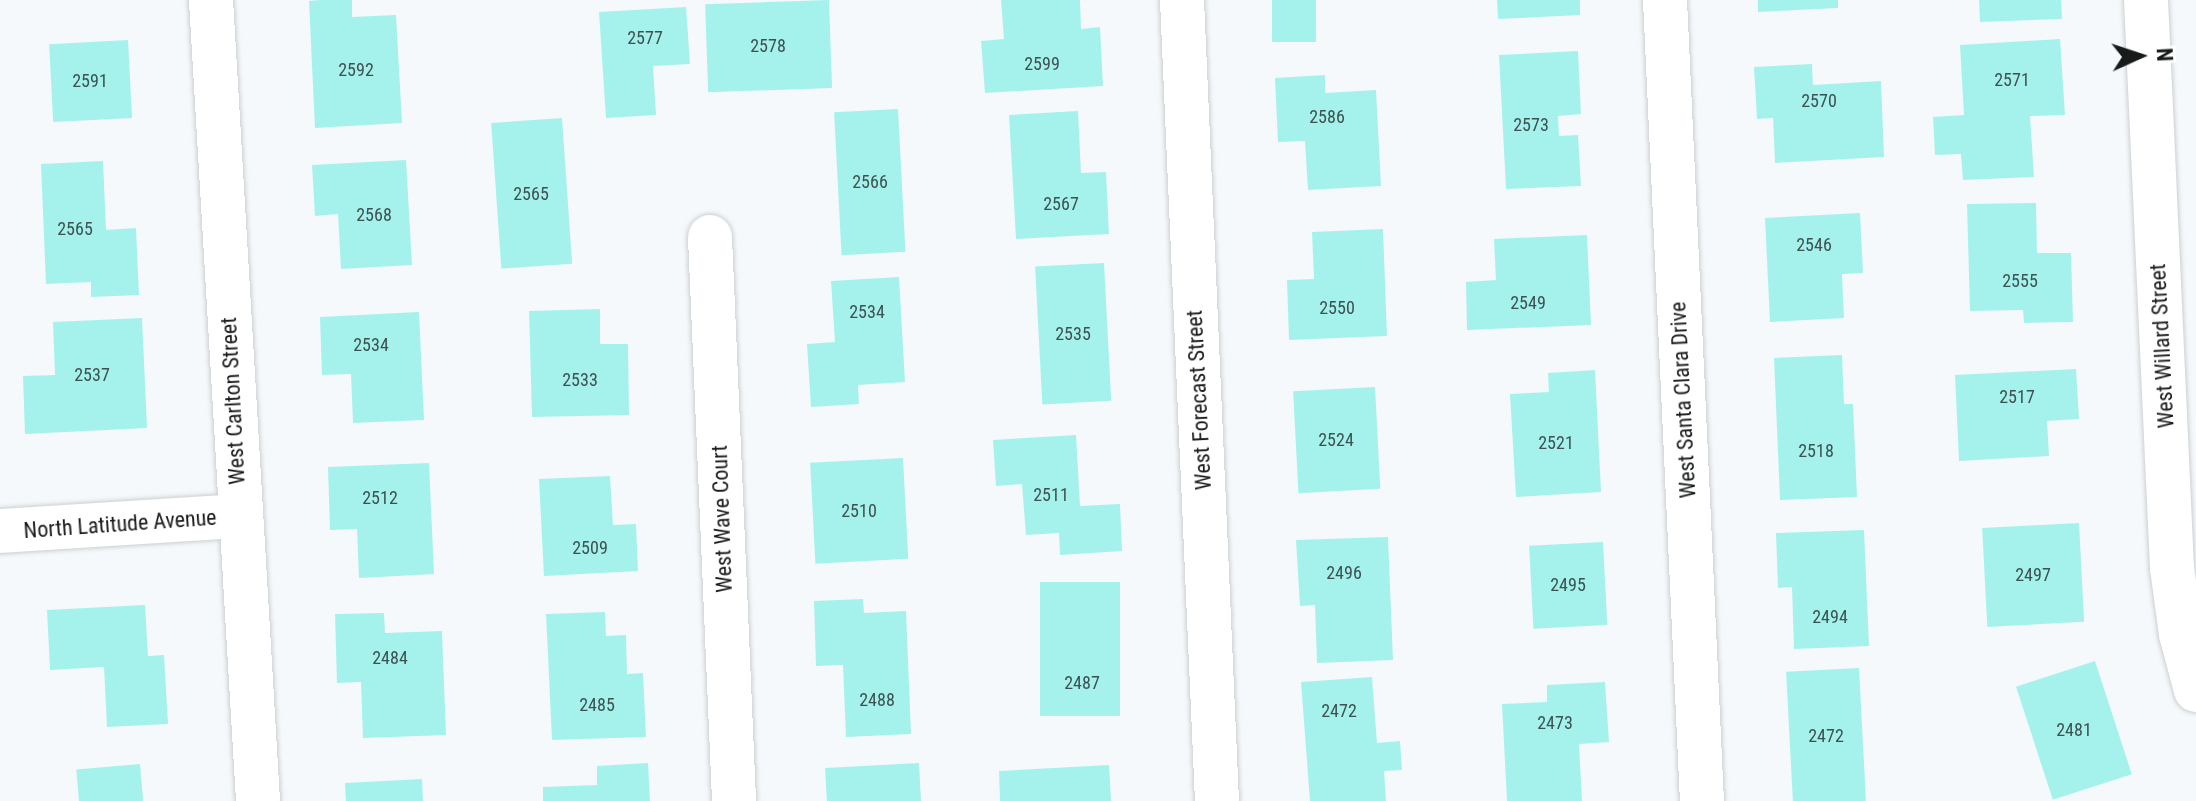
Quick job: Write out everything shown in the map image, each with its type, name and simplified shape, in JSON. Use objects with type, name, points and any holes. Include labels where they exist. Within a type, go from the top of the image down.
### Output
[{"type":"street","name":"West Carlton Street","points":[[211,0],[258,801]]},
{"type":"street","name":"West Forecast Street","points":[[1182,0],[1217,801]]},
{"type":"street","name":"West Santa Clara Drive","points":[[1665,0],[1702,801]]},
{"type":"street","name":"West Willard Street","points":[[2146,0],[2172,568],[2181,634],[2196,690]]},
{"type":"street","name":"West Wave Court","points":[[710,237],[734,801]]},
{"type":"street","name":"North Latitude Avenue","points":[[0,531],[239,516]]},
{"type":"building","points":[[352,0],[352,17],[396,15],[402,123],[315,128],[309,1]]},
{"type":"building","points":[[829,0],[832,88],[708,92],[705,4]]},
{"type":"building","points":[[1001,0],[1080,0],[1081,29],[1100,27],[1103,86],[985,93],[981,41],[1004,39]]},
{"type":"building","points":[[1272,0],[1316,0],[1316,42],[1272,42]]},
{"type":"building","points":[[1497,0],[1580,0],[1580,15],[1498,19]]},
{"type":"building","points":[[1758,0],[1838,0],[1838,8],[1758,12]]},
{"type":"building","points":[[1979,0],[2061,0],[2062,19],[1980,22]]},
{"type":"building","points":[[686,7],[690,64],[653,66],[656,115],[606,118],[599,12]]},
{"type":"building","points":[[2060,39],[2065,115],[2030,116],[2034,177],[1963,180],[1961,154],[1935,155],[1933,117],[1964,115],[1960,45]]},
{"type":"building","points":[[128,40],[132,118],[53,122],[49,44]]},
{"type":"building","points":[[1578,51],[1581,114],[1558,116],[1559,136],[1578,135],[1581,186],[1506,189],[1499,55]]},
{"type":"building","points":[[1812,64],[1813,85],[1881,81],[1884,157],[1775,163],[1773,118],[1757,119],[1754,67]]},
{"type":"building","points":[[1325,75],[1325,93],[1376,90],[1381,186],[1308,190],[1305,141],[1278,142],[1275,78]]},
{"type":"building","points":[[898,109],[905,252],[842,255],[834,112]]},
{"type":"building","points":[[1078,111],[1081,173],[1106,172],[1109,234],[1016,239],[1009,115]]},
{"type":"building","points":[[562,118],[572,264],[501,269],[491,123]]},
{"type":"building","points":[[406,160],[412,265],[341,269],[338,214],[315,216],[312,165]]},
{"type":"building","points":[[103,161],[106,230],[136,228],[139,295],[91,297],[91,282],[46,284],[41,164]]},
{"type":"building","points":[[2036,203],[2037,253],[2071,253],[2073,322],[2024,323],[2023,310],[1970,311],[1967,204]]},
{"type":"building","points":[[1860,213],[1863,273],[1842,274],[1844,318],[1770,322],[1765,218]]},
{"type":"building","points":[[1383,229],[1387,336],[1289,340],[1287,280],[1314,279],[1312,232]]},
{"type":"building","points":[[1587,235],[1591,325],[1467,330],[1466,282],[1496,280],[1494,239]]},
{"type":"building","points":[[1104,263],[1111,401],[1042,404],[1035,267]]},
{"type":"building","points":[[899,277],[905,382],[858,385],[859,404],[811,407],[807,344],[835,342],[831,281]]},
{"type":"building","points":[[600,309],[600,344],[628,344],[629,415],[532,417],[529,311]]},
{"type":"building","points":[[419,312],[424,420],[353,423],[351,374],[322,375],[320,317]]},
{"type":"building","points":[[142,318],[147,428],[25,434],[23,376],[55,375],[53,322]]},
{"type":"building","points":[[1842,355],[1844,404],[1853,404],[1857,497],[1780,500],[1774,358]]},
{"type":"building","points":[[2076,369],[2079,419],[2047,421],[2049,456],[1959,461],[1955,375]]},
{"type":"building","points":[[1595,370],[1601,492],[1516,497],[1510,394],[1549,392],[1548,373]]},
{"type":"building","points":[[1375,387],[1380,489],[1298,493],[1293,391]]},
{"type":"building","points":[[1076,435],[1080,506],[1120,504],[1122,551],[1060,555],[1059,533],[1026,535],[1022,484],[996,486],[993,440]]},
{"type":"building","points":[[903,458],[908,559],[815,564],[810,463]]},
{"type":"building","points":[[429,463],[434,574],[359,578],[357,529],[330,530],[328,467]]},
{"type":"building","points":[[610,476],[613,525],[636,524],[638,571],[544,576],[539,479]]},
{"type":"building","points":[[2079,523],[2084,622],[1987,627],[1982,528]]},
{"type":"building","points":[[1864,530],[1869,646],[1794,649],[1792,587],[1778,588],[1776,533]]},
{"type":"building","points":[[1388,537],[1393,660],[1317,663],[1315,605],[1300,606],[1296,540]]},
{"type":"building","points":[[1603,542],[1607,625],[1533,629],[1529,546]]},
{"type":"building","points":[[1040,582],[1120,582],[1120,716],[1040,716]]},
{"type":"building","points":[[863,599],[864,613],[906,611],[911,734],[846,737],[843,665],[816,666],[814,601]]},
{"type":"building","points":[[145,605],[148,656],[164,655],[168,724],[107,727],[104,667],[50,670],[47,610]]},
{"type":"building","points":[[605,612],[606,636],[626,635],[627,674],[643,673],[646,737],[552,740],[546,614]]},
{"type":"building","points":[[384,613],[385,633],[442,631],[446,735],[363,738],[361,682],[337,683],[335,614]]},
{"type":"building","points":[[2095,661],[2132,774],[2053,800],[2016,687]]},
{"type":"building","points":[[1859,668],[1866,801],[1793,801],[1786,672]]},
{"type":"building","points":[[1372,677],[1377,743],[1400,741],[1402,770],[1384,771],[1386,801],[1310,801],[1301,682]]},
{"type":"building","points":[[1605,682],[1609,742],[1579,744],[1582,801],[1507,801],[1502,704],[1547,702],[1547,685]]},
{"type":"building","points":[[648,763],[650,801],[543,801],[543,787],[597,785],[597,766]]},
{"type":"building","points":[[919,763],[921,801],[827,801],[825,768]]},
{"type":"building","points":[[140,764],[143,801],[79,801],[76,770]]},
{"type":"building","points":[[1109,765],[1111,801],[1000,801],[999,771]]},
{"type":"building","points":[[422,779],[423,801],[346,801],[345,783]]}]
